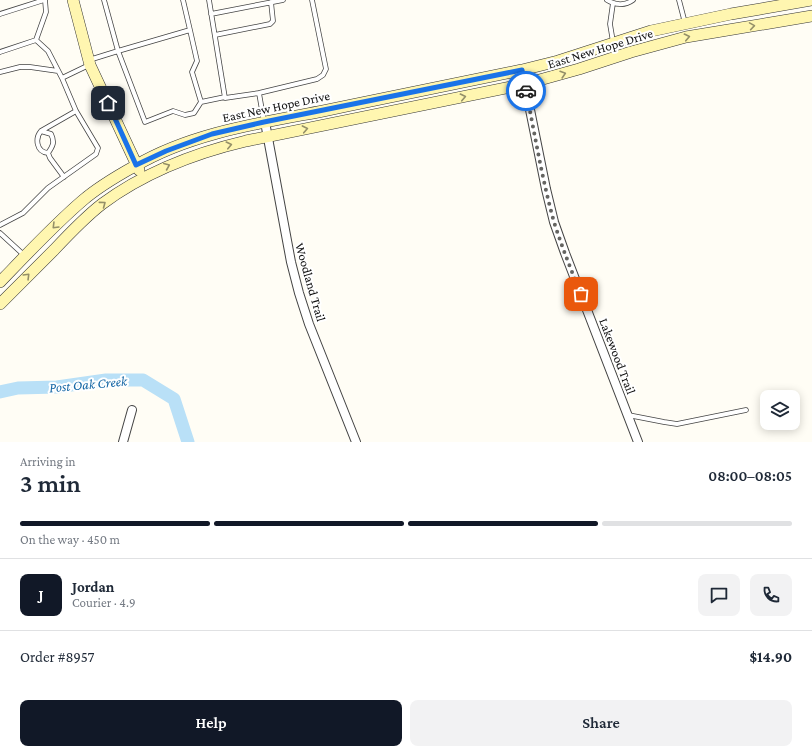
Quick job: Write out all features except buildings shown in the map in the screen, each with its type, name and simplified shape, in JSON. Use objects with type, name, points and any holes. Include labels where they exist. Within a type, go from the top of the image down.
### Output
[{"type":"street","points":[[73,0],[89,63],[142,178]]},
{"type":"street","name":"East New Hope Drive","points":[[0,282],[62,219],[83,200],[136,165],[166,151],[212,134],[264,122],[522,70],[558,61],[651,31],[685,23],[783,3],[810,2]]},
{"type":"street","name":"East New Hope Drive","points":[[0,304],[73,229],[103,204],[142,178],[214,148],[525,84],[686,37],[812,16]]},
{"type":"street","name":"Lakewood Trail","points":[[522,70],[554,222],[638,442]]},
{"type":"street","name":"Woodland Trail","points":[[264,122],[291,262],[299,293],[309,324],[356,442]]},
{"type":"street","points":[[123,442],[132,410]]},
{"type":"lane","points":[[0,14],[44,0],[46,12],[36,40]]},
{"type":"lane","points":[[104,0],[118,51],[145,122],[173,111],[185,115],[194,113],[201,102],[225,97],[259,94],[318,79],[324,75],[326,69],[312,0]]},
{"type":"lane","points":[[183,0],[197,61],[192,72],[201,102]]},
{"type":"lane","points":[[209,0],[225,97]]},
{"type":"lane","points":[[211,14],[283,0]]},
{"type":"lane","points":[[607,0],[617,4],[628,4],[632,0]]},
{"type":"lane","points":[[679,0],[685,23]]},
{"type":"lane","points":[[215,35],[270,24],[273,21],[271,2]]},
{"type":"lane","points":[[613,3],[610,24],[613,42]]},
{"type":"lane","points":[[62,78],[89,63],[118,51],[190,30]]},
{"type":"lane","points":[[0,52],[36,40]]},
{"type":"lane","points":[[0,226],[23,213],[48,188],[96,154],[98,148],[76,111],[62,78],[48,51],[36,40]]},
{"type":"lane","points":[[0,72],[20,67],[58,70]]},
{"type":"lane","points":[[259,94],[264,122]]},
{"type":"lane","points":[[48,153],[44,153],[40,150],[38,145],[38,136],[41,130],[76,111]]},
{"type":"lane","points":[[41,130],[51,134],[53,139],[54,144],[48,153]]},
{"type":"lane","points":[[48,153],[64,177]]},
{"type":"lane","points":[[0,233],[25,256]]},
{"type":"lane","points":[[628,415],[676,424],[746,410]]},
{"type":"waterway","name":"Post Oak Creek","points":[[0,392],[18,388],[57,387],[106,380],[143,380],[174,399],[188,442]]},
{"type":"way so far","points":[[526,91],[554,222],[581,294]]},
{"type":"route","points":[[108,103],[136,165],[166,151],[212,134],[264,122],[522,70],[526,91]]}]
